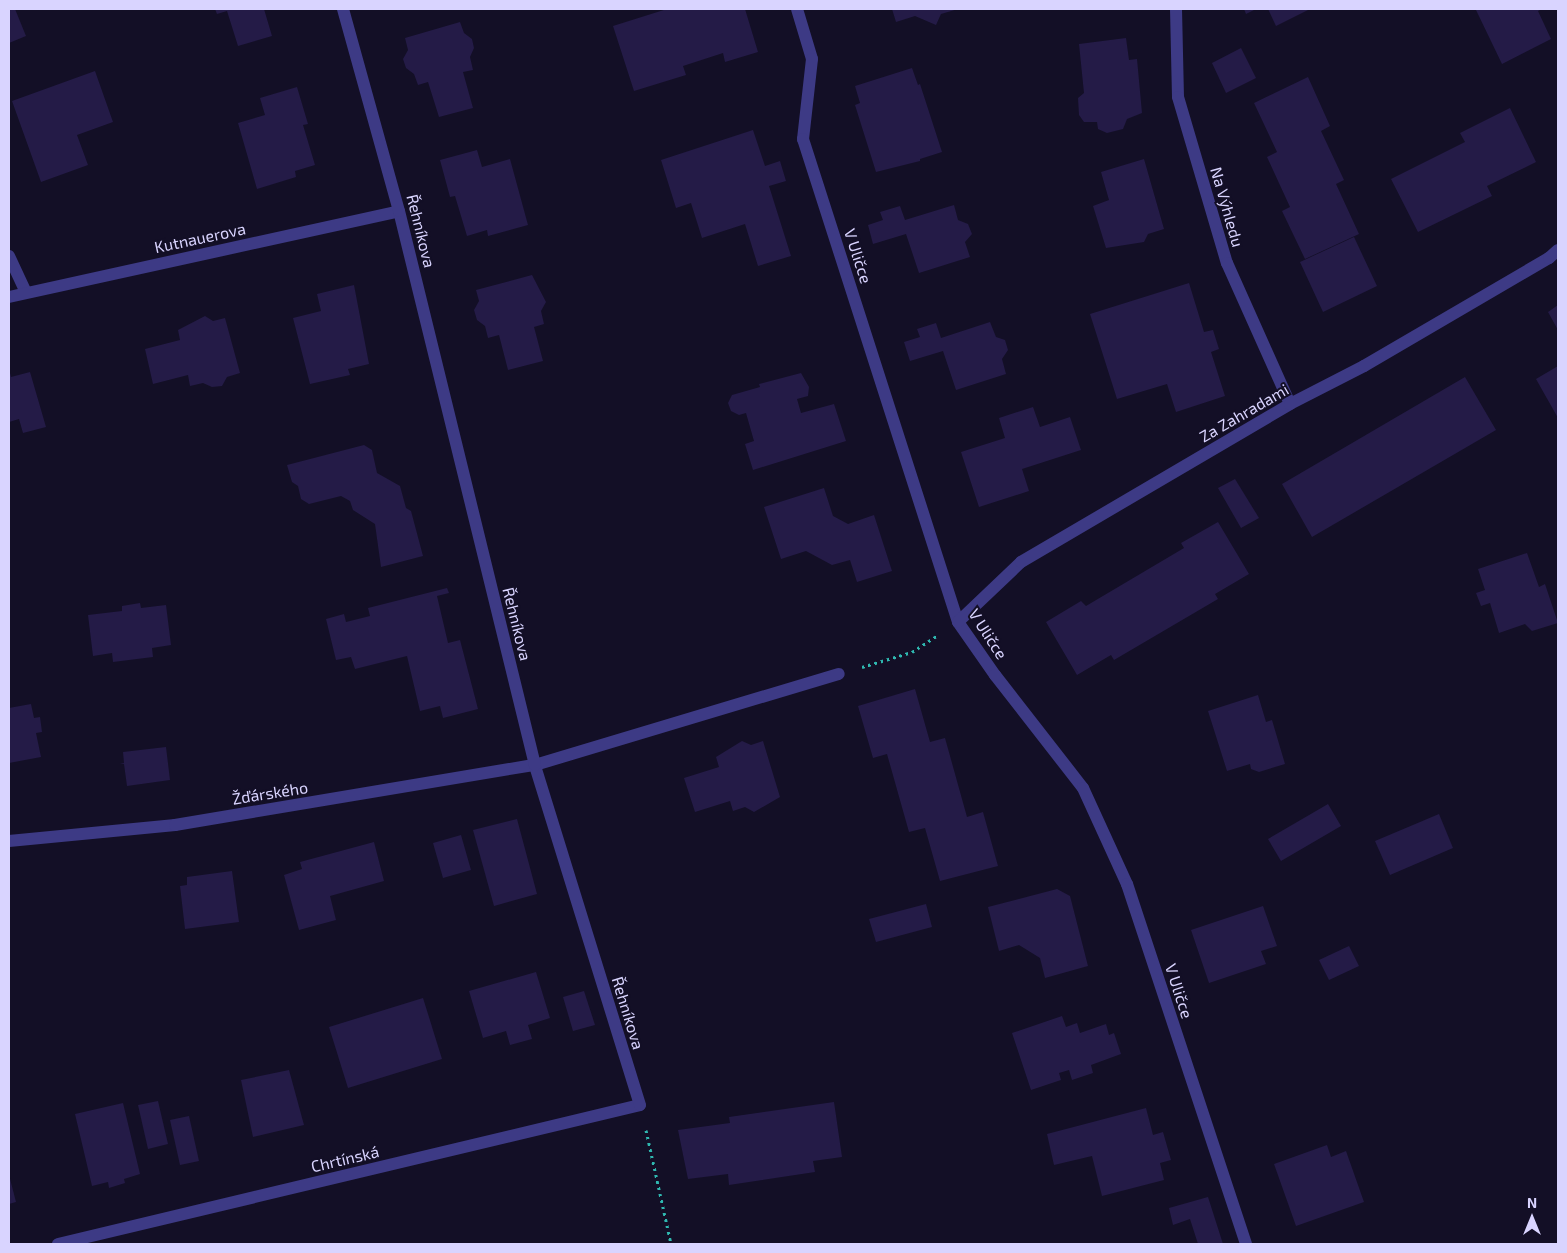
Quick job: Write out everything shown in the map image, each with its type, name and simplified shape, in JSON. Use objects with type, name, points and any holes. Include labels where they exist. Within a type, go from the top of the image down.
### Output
[{"type":"street","name":"Řehníkova","points":[[343,9],[399,211],[535,765],[640,1105]]},
{"type":"street","name":"V Uličce","points":[[796,9],[812,59],[803,139],[958,622],[1087,797],[1126,884],[1246,1244]]},
{"type":"street","name":"Na Výhledu","points":[[1176,9],[1181,107],[1227,263],[1290,404]]},
{"type":"street","name":"Kutnauerova","points":[[9,297],[399,211]]},
{"type":"street","name":"Za Zahradami","points":[[958,622],[1021,562],[1290,404],[1364,366],[1549,258],[1558,250]]},
{"type":"street","points":[[9,256],[26,292]]},
{"type":"street","name":"Žďárského","points":[[9,841],[175,825],[535,765],[840,674]]},
{"type":"street","name":"Chrtínská","points":[[58,1244],[640,1105]]},
{"type":"path","points":[[840,674],[912,652],[958,622]]},
{"type":"path","points":[[640,1105],[671,1244]]},
{"type":"building","points":[[9,9],[15,9],[26,36],[9,43]]},
{"type":"building","points":[[215,9],[264,9],[272,36],[238,46],[227,11],[217,14]]},
{"type":"building","points":[[667,9],[745,9],[758,52],[725,62],[723,53],[683,66],[686,75],[634,91],[613,26]]},
{"type":"building","points":[[892,9],[958,9],[941,14],[936,25],[915,16],[896,22]]},
{"type":"building","points":[[1244,9],[1256,9],[1246,14]]},
{"type":"building","points":[[1268,9],[1310,9],[1276,26]]},
{"type":"building","points":[[1542,9],[1538,11],[1551,39],[1502,64],[1476,10]]},
{"type":"building","points":[[460,22],[464,33],[472,39],[474,48],[470,57],[473,70],[463,72],[473,108],[439,117],[428,82],[418,85],[414,74],[406,68],[403,59],[408,50],[405,38]]},
{"type":"building","points":[[1126,38],[1129,60],[1137,59],[1142,113],[1127,119],[1123,129],[1107,133],[1098,129],[1097,122],[1084,122],[1079,115],[1078,98],[1084,93],[1079,44]]},
{"type":"building","points":[[1241,48],[1256,78],[1226,93],[1212,63]]},
{"type":"building","points":[[912,68],[918,85],[920,84],[942,152],[920,159],[920,161],[876,172],[855,105],[860,103],[855,86]]},
{"type":"building","points":[[95,71],[113,122],[77,135],[88,165],[41,182],[12,101]]},
{"type":"building","points":[[1308,77],[1330,126],[1321,131],[1344,180],[1336,184],[1359,234],[1305,259],[1282,211],[1290,207],[1267,157],[1277,152],[1254,103]]},
{"type":"building","points":[[297,87],[308,124],[303,125],[315,165],[295,171],[296,177],[257,189],[238,123],[265,115],[260,98]]},
{"type":"building","points":[[1510,108],[1536,162],[1487,186],[1492,196],[1418,232],[1391,179],[1465,142],[1460,133]]},
{"type":"building","points":[[753,130],[765,166],[780,161],[786,181],[769,186],[791,256],[758,266],[745,224],[702,238],[691,203],[676,208],[661,160]]},
{"type":"building","points":[[477,150],[482,167],[510,159],[528,225],[488,236],[487,230],[467,236],[455,196],[450,197],[440,160]]},
{"type":"building","points":[[1144,159],[1164,229],[1148,234],[1144,242],[1106,248],[1093,206],[1109,200],[1101,172]]},
{"type":"building","points":[[954,205],[958,220],[968,224],[972,234],[965,242],[970,257],[919,273],[906,234],[873,244],[868,225],[883,220],[880,212],[900,206],[905,220]]},
{"type":"building","points":[[1354,237],[1377,286],[1323,312],[1300,262]]},
{"type":"building","points":[[532,275],[546,302],[541,311],[544,324],[534,327],[543,361],[508,370],[499,335],[488,338],[485,326],[477,320],[474,310],[479,301],[476,290]]},
{"type":"building","points":[[1189,283],[1204,332],[1213,330],[1219,349],[1211,352],[1225,396],[1176,412],[1167,384],[1117,399],[1090,314]]},
{"type":"building","points":[[354,285],[369,364],[348,369],[350,375],[310,384],[293,318],[321,311],[317,294]]},
{"type":"building","points":[[1558,305],[1558,330],[1548,312]]},
{"type":"building","points":[[205,316],[213,321],[225,318],[240,373],[227,377],[222,386],[212,387],[203,383],[190,386],[188,375],[153,384],[145,349],[180,340],[178,330]]},
{"type":"building","points":[[990,322],[996,337],[1005,340],[1008,350],[1002,359],[1006,374],[956,390],[943,351],[910,361],[904,342],[920,337],[917,329],[936,323],[941,338]]},
{"type":"building","points":[[1558,366],[1558,418],[1536,379]]},
{"type":"building","points":[[9,369],[11,377],[30,372],[46,427],[23,433],[19,419],[9,422]]},
{"type":"building","points":[[801,373],[809,387],[808,396],[797,399],[801,413],[834,404],[846,441],[753,470],[745,444],[754,441],[746,413],[739,415],[731,411],[728,403],[732,395],[760,387],[759,384]]},
{"type":"building","points":[[1465,377],[1496,430],[1312,537],[1282,484]]},
{"type":"building","points":[[1033,407],[1040,427],[1070,417],[1081,450],[1022,469],[1029,491],[979,507],[961,452],[1005,438],[999,418]]},
{"type":"building","points":[[364,445],[372,450],[377,473],[400,486],[406,508],[411,511],[423,556],[381,567],[375,524],[353,510],[350,501],[341,496],[309,504],[301,499],[298,486],[292,482],[287,465]]},
{"type":"building","points":[[1235,479],[1259,518],[1241,528],[1218,488]]},
{"type":"building","points":[[824,488],[833,516],[848,524],[874,515],[892,571],[857,582],[850,560],[832,565],[806,551],[781,559],[764,507]]},
{"type":"building","points":[[1218,522],[1249,574],[1215,594],[1218,599],[1114,660],[1111,655],[1077,675],[1046,622],[1081,601],[1086,606],[1184,548],[1181,543]]},
{"type":"building","points":[[1527,553],[1539,587],[1545,584],[1558,623],[1532,631],[1525,624],[1499,633],[1490,603],[1481,606],[1476,593],[1485,590],[1478,569]]},
{"type":"building","points":[[447,588],[449,593],[437,596],[448,643],[460,640],[478,709],[443,718],[440,706],[420,711],[407,656],[355,669],[351,657],[336,660],[326,619],[344,614],[346,622],[370,616],[368,608]]},
{"type":"building","points":[[140,603],[141,608],[166,605],[171,645],[152,648],[153,657],[113,662],[112,653],[93,656],[88,615],[122,611],[122,606]]},
{"type":"building","points":[[915,689],[930,742],[945,738],[967,817],[983,812],[998,866],[940,881],[925,828],[909,832],[887,754],[873,758],[858,706]]},
{"type":"building","points":[[1258,695],[1266,722],[1272,720],[1285,764],[1259,772],[1251,769],[1250,764],[1227,771],[1208,711]]},
{"type":"building","points":[[31,704],[34,718],[40,717],[42,732],[36,733],[41,757],[9,763],[9,708]]},
{"type":"building","points":[[742,741],[751,745],[763,741],[780,797],[754,812],[745,807],[733,811],[730,801],[695,812],[684,778],[719,767],[716,757]]},
{"type":"building","points":[[166,747],[170,780],[127,786],[124,764],[120,764],[124,763],[123,752]]},
{"type":"building","points":[[1328,804],[1341,826],[1281,861],[1268,839]]},
{"type":"building","points":[[1439,814],[1453,848],[1390,875],[1375,841]]},
{"type":"building","points":[[517,819],[537,894],[494,906],[473,830]]},
{"type":"building","points":[[461,835],[471,870],[443,878],[433,843]]},
{"type":"building","points":[[374,842],[384,881],[330,896],[336,920],[299,930],[284,875],[302,869],[300,862]]},
{"type":"building","points":[[232,871],[239,922],[185,929],[180,886],[187,885],[187,877]]},
{"type":"building","points":[[1057,889],[1070,896],[1088,966],[1045,978],[1040,958],[1019,945],[999,951],[988,907]]},
{"type":"building","points":[[926,904],[932,927],[876,942],[869,919]]},
{"type":"building","points":[[1263,906],[1277,946],[1261,951],[1266,964],[1209,983],[1191,930]]},
{"type":"building","points":[[1349,946],[1359,966],[1329,980],[1319,960]]},
{"type":"building","points":[[536,972],[550,1018],[528,1025],[532,1039],[510,1045],[506,1031],[483,1038],[469,991]]},
{"type":"building","points":[[584,991],[595,1025],[573,1031],[563,997]]},
{"type":"building","points":[[423,998],[442,1059],[348,1088],[329,1027]]},
{"type":"building","points":[[1062,1016],[1066,1027],[1077,1023],[1080,1033],[1106,1024],[1109,1035],[1114,1033],[1121,1054],[1091,1065],[1093,1073],[1072,1080],[1069,1070],[1059,1073],[1061,1080],[1031,1090],[1012,1033]]},
{"type":"building","points":[[289,1070],[304,1125],[253,1137],[241,1080]]},
{"type":"building","points":[[158,1101],[168,1144],[148,1149],[138,1105]]},
{"type":"building","points":[[834,1102],[842,1157],[813,1161],[815,1172],[729,1185],[728,1174],[688,1179],[678,1130],[730,1123],[729,1117]]},
{"type":"building","points":[[123,1103],[140,1174],[124,1179],[125,1183],[109,1188],[108,1182],[92,1186],[75,1114]]},
{"type":"building","points":[[1146,1108],[1153,1135],[1163,1132],[1171,1160],[1160,1163],[1164,1180],[1102,1196],[1092,1156],[1054,1165],[1047,1134]]},
{"type":"building","points":[[189,1116],[199,1161],[180,1165],[170,1120]]},
{"type":"building","points":[[1327,1145],[1331,1157],[1346,1151],[1364,1202],[1296,1226],[1274,1164]]},
{"type":"building","points":[[9,1175],[16,1202],[9,1204]]},
{"type":"building","points":[[1208,1197],[1223,1244],[1198,1244],[1190,1219],[1173,1225],[1169,1208]]}]
